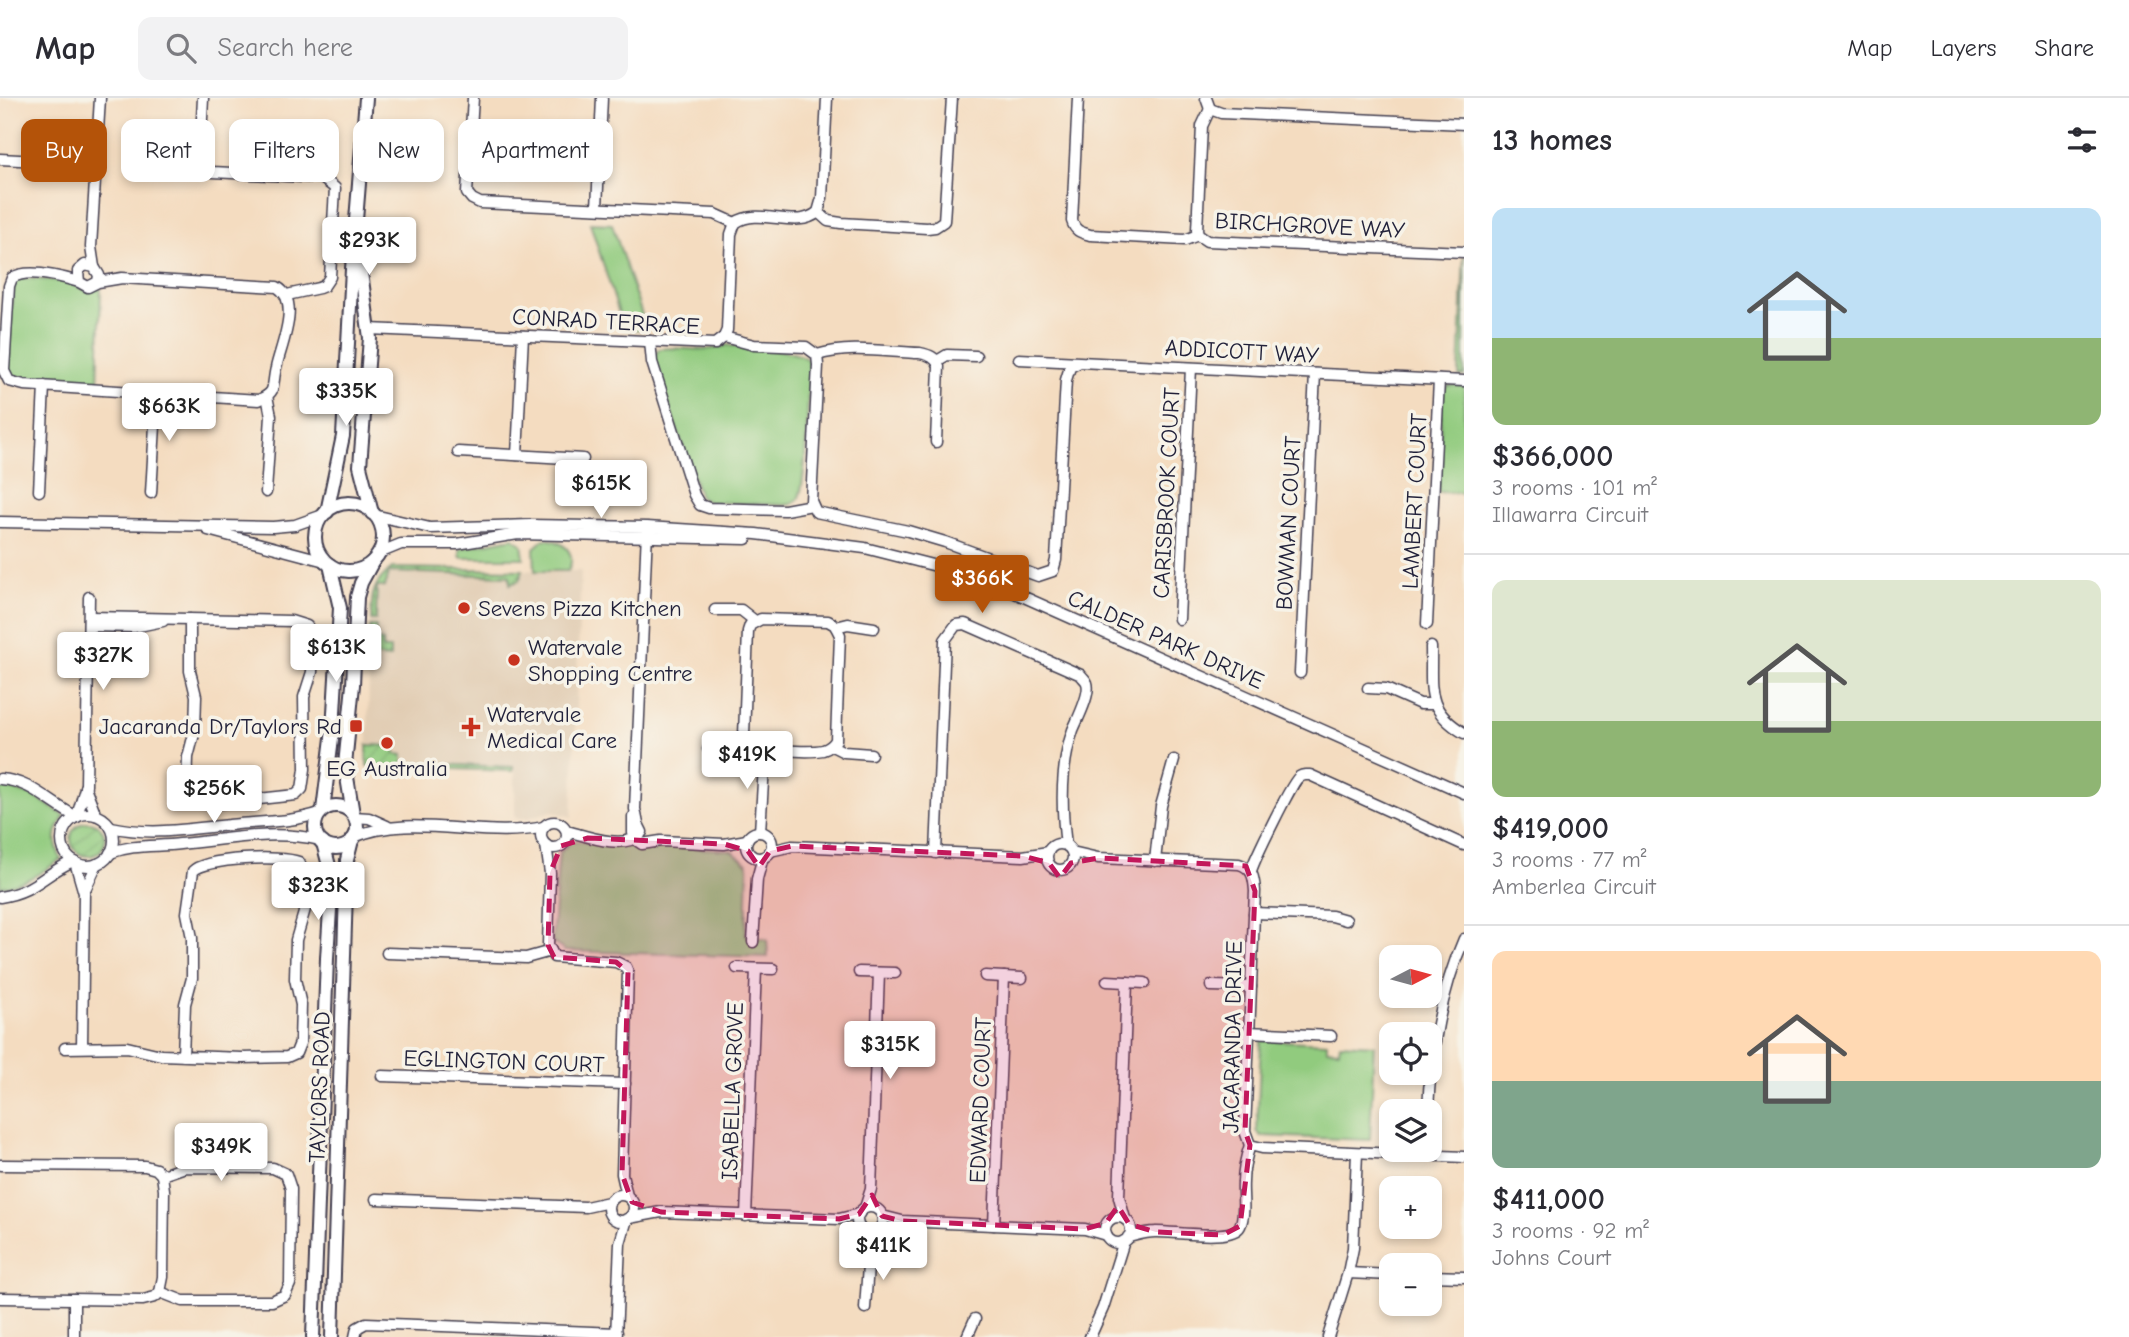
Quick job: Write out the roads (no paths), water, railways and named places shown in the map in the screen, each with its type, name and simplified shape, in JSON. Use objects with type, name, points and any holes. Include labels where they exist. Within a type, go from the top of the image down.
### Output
[{"type":"main road","points":[[358,223],[361,276],[369,329],[360,466],[373,514],[382,530],[382,545],[361,583],[357,597],[353,685],[345,765],[357,827],[353,838],[342,847],[329,846],[322,841],[316,824],[322,812],[333,730],[340,608],[327,563],[316,544],[315,534],[325,514],[343,436],[366,98]]},
{"type":"main road","points":[[349,328],[369,329]]},
{"type":"main road","points":[[325,514],[341,505],[349,504],[365,508],[373,514]]},
{"type":"main road","points":[[327,563],[345,571],[352,571],[367,566],[376,557]]},
{"type":"main road","points":[[322,812],[336,806],[348,810],[354,816]]},
{"type":"main road","name":"TAYLORS ROAD","points":[[332,1337],[347,860],[353,838]]},
{"type":"main road","name":"TAYLORS ROAD","points":[[313,1337],[332,877],[322,841]]},
{"type":"street","points":[[99,119],[100,98]]},
{"type":"street","points":[[202,119],[203,98]]},
{"type":"street","points":[[473,98],[467,193],[480,203],[715,214],[735,223],[750,216],[803,219],[818,212],[822,198],[827,98]]},
{"type":"street","points":[[597,208],[602,98]]},
{"type":"street","points":[[818,212],[834,223],[927,228],[935,227],[944,221],[952,98]]},
{"type":"street","points":[[1078,98],[1072,221],[1078,232],[1090,236],[1185,240],[1198,234]]},
{"type":"street","points":[[1206,98],[1210,109],[1221,113],[1464,124]]},
{"type":"street","name":"BIRCHGROVE WAY","points":[[1210,109],[1202,126],[1198,234],[1207,241],[1464,253]]},
{"type":"street","points":[[0,159],[21,160]]},
{"type":"street","points":[[215,172],[322,178],[335,188],[330,277],[324,286],[287,295]]},
{"type":"street","points":[[80,273],[88,287],[97,273],[91,247],[95,182]]},
{"type":"street","name":"CONRAD TERRACE","points":[[369,329],[711,344],[724,337],[726,330],[731,234],[735,223]]},
{"type":"street","points":[[80,273],[91,247]]},
{"type":"street","points":[[97,273],[122,278],[277,287],[287,295],[285,339],[272,390],[259,400],[14,384],[9,381],[4,371],[4,318],[9,286],[14,275],[97,273]]},
{"type":"street","points":[[517,455],[523,336]]},
{"type":"street","points":[[724,337],[754,345],[806,347],[817,355],[812,505],[819,514],[908,531],[1038,576],[1053,571],[1056,560],[1066,380],[1070,367],[1078,363]]},
{"type":"street","points":[[650,341],[652,362],[694,495],[700,505],[709,508],[785,510],[812,505]]},
{"type":"street","points":[[817,355],[832,350],[920,353],[937,361],[936,442]]},
{"type":"street","points":[[937,361],[947,355],[976,356]]},
{"type":"street","name":"ADDICOTT WAY","points":[[1018,359],[1063,359],[1078,363],[1464,381]]},
{"type":"street","name":"CARISBROOK COURT","points":[[1179,619],[1191,368]]},
{"type":"street","name":"BOWMAN COURT","points":[[1300,673],[1315,374]]},
{"type":"street","name":"LAMBERT COURT","points":[[1427,624],[1439,380]]},
{"type":"street","points":[[39,491],[44,386]]},
{"type":"street","points":[[151,493],[157,392]]},
{"type":"street","points":[[265,492],[271,415],[267,396]]},
{"type":"street","points":[[458,452],[583,459]]},
{"type":"street","points":[[0,522],[285,526],[325,514]]},
{"type":"street","name":"CALDER PARK DRIVE","points":[[373,514],[430,528],[647,532],[802,540],[864,548],[909,558],[997,585],[1464,793]]},
{"type":"street","points":[[183,525],[235,536],[327,563]]},
{"type":"street","name":"CALDER PARK DRIVE","points":[[376,557],[401,544],[457,544],[530,530]]},
{"type":"street","points":[[637,835],[635,809],[647,532]]},
{"type":"street","points":[[77,817],[85,787],[89,597]]},
{"type":"street","points":[[715,610],[741,610],[755,621]]},
{"type":"street","points":[[89,622],[134,627],[170,619],[190,619],[291,621],[303,624],[310,630],[313,643],[312,672],[304,696],[305,769],[302,789],[296,795],[212,804],[196,802],[190,796],[187,788],[188,757],[195,730],[196,696],[190,671],[190,619]]},
{"type":"street","points":[[761,619],[828,621],[836,627],[840,635],[836,740],[832,746],[822,750],[765,749],[753,747],[746,742],[750,625],[761,619]]},
{"type":"street","points":[[936,853],[945,640],[956,625],[965,624],[1081,675],[1087,683],[1087,693],[1072,733],[1064,769],[1062,870],[1054,869],[1049,863],[1023,856]]},
{"type":"street","points":[[836,627],[855,625],[874,628]]},
{"type":"street","points":[[1431,647],[1434,704],[1444,720],[1464,733]]},
{"type":"street","points":[[1368,688],[1386,689],[1420,704],[1434,704]]},
{"type":"street","points":[[708,749],[734,750],[746,742]]},
{"type":"street","points":[[832,746],[844,752],[871,754]]},
{"type":"street","points":[[760,832],[765,749]]},
{"type":"street","points":[[1155,861],[1161,806],[1174,760]]},
{"type":"street","points":[[354,816],[369,818],[387,826],[520,832],[556,822],[564,826],[566,831],[588,838],[609,840],[637,835],[661,842],[724,844],[761,851],[792,846],[1023,856],[1063,851],[1098,858],[1239,864],[1247,866],[1251,871],[1289,789],[1299,777],[1310,775],[1464,845]]},
{"type":"street","points":[[0,779],[22,782],[77,817]]},
{"type":"street","points":[[85,787],[96,815],[111,827],[114,840],[110,853]]},
{"type":"street","points":[[111,827],[163,833],[293,821],[322,812]]},
{"type":"street","points":[[82,1048],[84,893],[74,861],[64,849],[63,834],[66,826],[77,817],[96,815]]},
{"type":"street","points":[[353,838],[387,826]]},
{"type":"street","points":[[544,827],[541,833],[552,844]]},
{"type":"street","points":[[355,1337],[358,1328],[366,1323],[617,1335],[620,1242],[612,1208],[622,1174],[629,988],[626,967],[616,962],[554,957],[548,945],[552,844],[566,831]]},
{"type":"street","points":[[520,832],[552,844],[588,838]]},
{"type":"street","points":[[724,844],[747,840],[752,834],[760,832],[766,835],[757,880],[753,942]]},
{"type":"street","points":[[84,893],[97,864],[110,853],[135,846],[251,837],[301,836],[322,841]]},
{"type":"street","points":[[747,840],[761,851]]},
{"type":"street","points":[[1049,863],[1063,851]]},
{"type":"street","points":[[65,1048],[127,1047],[153,1054],[183,1056],[287,1057],[298,1050],[301,1005],[295,979],[296,940],[305,909],[306,876],[299,862],[291,859],[237,860],[203,864],[193,870],[187,913],[192,938],[192,978],[185,1004],[183,1056]]},
{"type":"street","points":[[0,897],[33,888],[60,867],[74,861],[82,865],[97,864]]},
{"type":"street","name":"JACARANDA DRIVE","points":[[1251,871],[1255,891],[1245,1131],[1250,1145],[1255,1148],[1379,1153]]},
{"type":"street","points":[[1254,913],[1332,916],[1346,920]]},
{"type":"street","points":[[1428,1099],[1441,1013],[1464,939]]},
{"type":"street","points":[[387,953],[526,958],[551,951]]},
{"type":"street","name":"ISABELLA GROVE","points":[[737,968],[773,969]]},
{"type":"street","name":"ISABELLA GROVE","points":[[746,1216],[756,969]]},
{"type":"street","points":[[859,972],[895,973]]},
{"type":"street","points":[[865,1308],[873,1217],[871,1189],[878,972]]},
{"type":"street","points":[[985,976],[1022,978]]},
{"type":"street","name":"EDWARD COURT","points":[[994,1225],[1004,977]]},
{"type":"street","points":[[1108,981],[1145,983]]},
{"type":"street","points":[[1116,1265],[1109,1238],[1109,1221],[1119,1197],[1127,982]]},
{"type":"street","points":[[1210,986],[1251,987]]},
{"type":"street","points":[[1248,1032],[1331,1036]]},
{"type":"street","name":"EGLINGTON COURT","points":[[382,1076],[625,1084]]},
{"type":"street","points":[[612,1208],[628,1219],[661,1212],[839,1219],[873,1217],[902,1221],[1085,1229],[1109,1238],[1126,1239],[1156,1232],[1223,1235],[1236,1231],[1240,1226],[1243,1179],[1250,1145]]},
{"type":"street","points":[[1328,1337],[1353,1248],[1357,1153]]},
{"type":"street","name":"JACARANDA DRIVE","points":[[1442,1155],[1464,1157]]},
{"type":"street","points":[[0,1165],[145,1166],[162,1175],[164,1190],[163,1278],[160,1292],[155,1297],[143,1300],[0,1298]]},
{"type":"street","points":[[160,1292],[183,1300],[264,1301],[282,1298],[290,1284],[291,1189],[283,1171],[273,1168],[185,1167],[162,1175]]},
{"type":"street","points":[[620,1242],[634,1210],[622,1174]]},
{"type":"street","points":[[1090,1337],[1130,1230],[1119,1197]]},
{"type":"street","points":[[376,1199],[612,1208],[629,1199]]},
{"type":"street","points":[[629,1199],[661,1212]]},
{"type":"street","points":[[861,1229],[873,1217]]},
{"type":"street","points":[[861,1229],[873,1217]]},
{"type":"street","points":[[1085,1229],[1118,1217],[1156,1232]]},
{"type":"street","points":[[839,1219],[861,1229],[869,1252]]},
{"type":"street","points":[[1348,1273],[1379,1274]]},
{"type":"street","points":[[1442,1276],[1464,1277]]},
{"type":"street","points":[[74,1299],[74,1337]]},
{"type":"street","points":[[967,1337],[975,1319]]},
{"type":"place","name":"Sevens Pizza Kitchen","points":[[464,608]]},
{"type":"place","name":"Watervale Shopping Centre","points":[[514,660]]},
{"type":"place","name":"Jacaranda Dr/Taylors Rd","points":[[356,726]]},
{"type":"place","name":"Watervale Medical Care","points":[[471,727]]},
{"type":"place","name":"EG Australia","points":[[387,743]]}]
